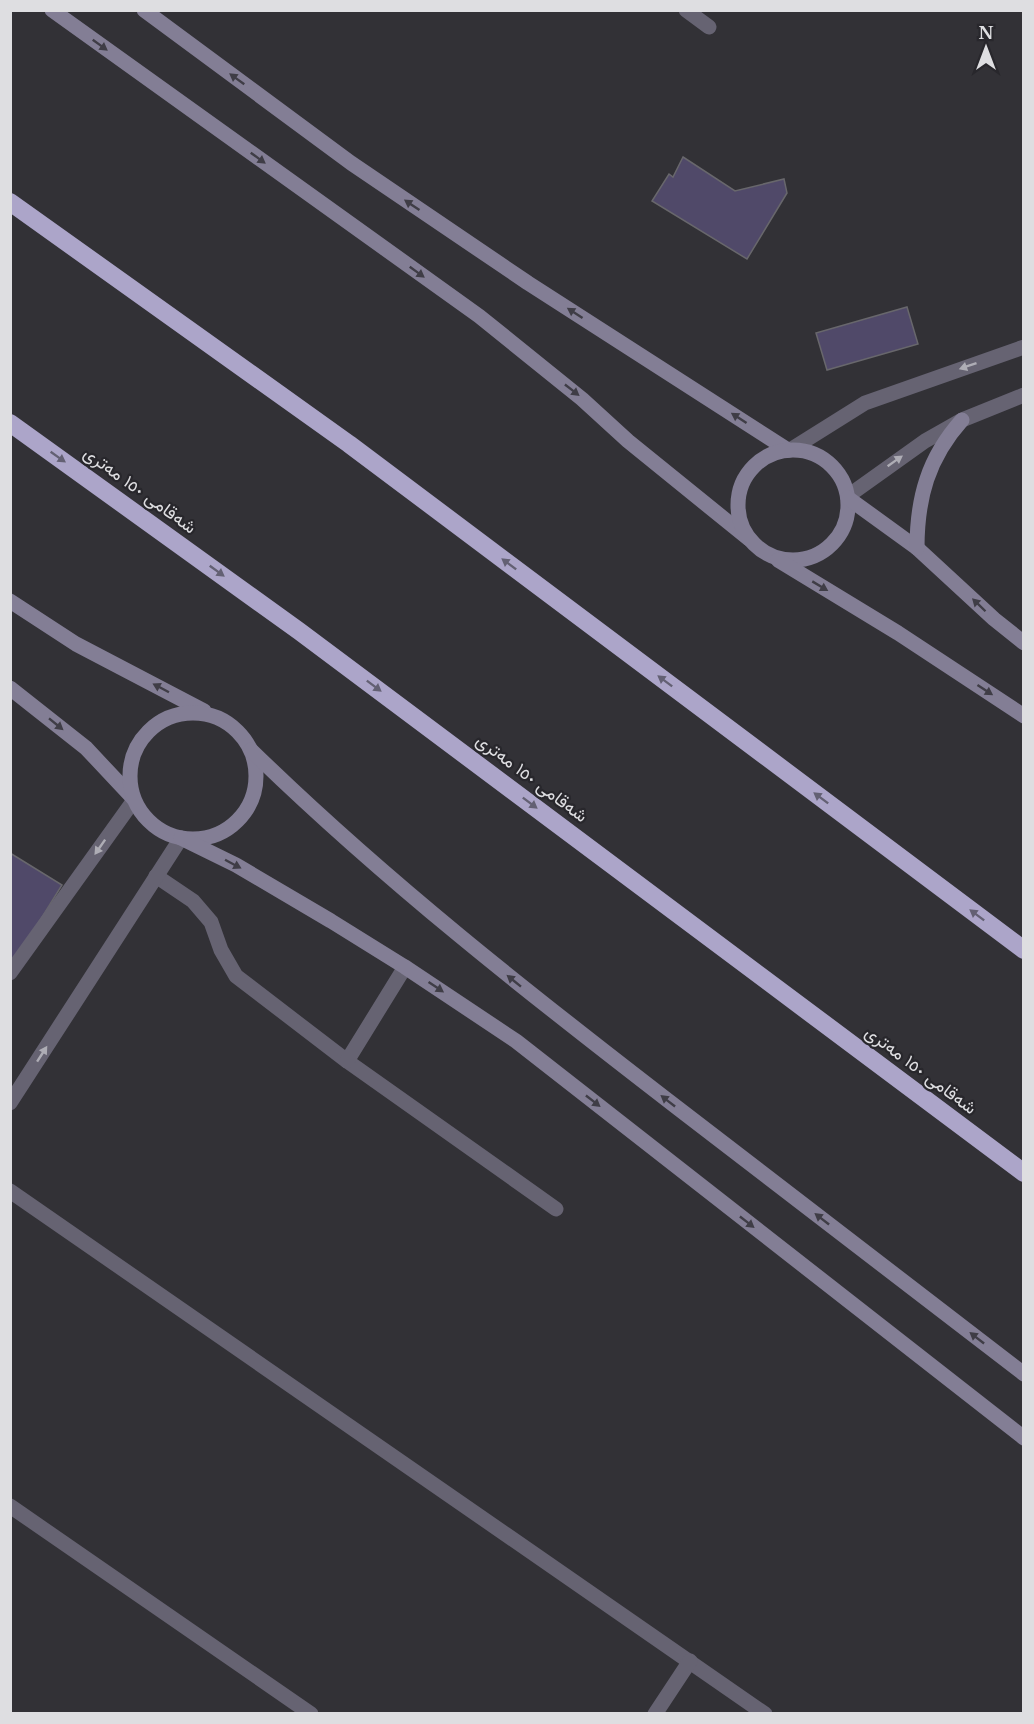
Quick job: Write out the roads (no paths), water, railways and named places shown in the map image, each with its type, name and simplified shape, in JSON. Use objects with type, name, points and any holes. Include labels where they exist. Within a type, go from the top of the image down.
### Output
[{"type":"highway","points":[[10,202],[349,444],[1023,951]]},
{"type":"highway","name":"شەقامی ١٥٠ مەتری","points":[[10,423],[309,638],[1023,1173]]},
{"type":"street","points":[[52,10],[479,316],[582,399],[628,441],[759,549],[898,633],[1023,716]]},
{"type":"street","points":[[144,10],[351,163],[528,283],[789,450],[821,457],[834,467],[843,481],[848,497],[848,515],[843,530],[833,544],[819,554],[803,560],[787,560],[770,555]]},
{"type":"street","points":[[686,10],[709,27]]},
{"type":"street","points":[[749,539],[741,524],[738,508],[740,491],[746,476],[757,463],[772,454],[789,450],[865,403],[1023,347]]},
{"type":"street","points":[[848,497],[925,441],[962,420],[1023,395]]},
{"type":"street","points":[[916,548],[920,496],[936,455],[947,436],[962,420]]},
{"type":"street","points":[[848,497],[916,548],[1023,643]]},
{"type":"street","points":[[10,602],[76,644],[228,723],[241,735],[251,750],[294,792],[398,886],[542,1004],[1023,1374]]},
{"type":"street","points":[[10,688],[86,748],[134,800],[142,814],[153,825],[236,865],[405,967],[516,1041],[1023,1438]]},
{"type":"street","points":[[10,973],[134,800],[129,780],[131,760],[140,741],[154,726],[172,716],[192,712],[212,715]]},
{"type":"street","points":[[181,838],[201,838],[219,833],[236,822],[248,807],[255,788],[256,768],[251,750]]},
{"type":"street","points":[[10,1103],[181,838]]},
{"type":"street","points":[[156,876],[193,901],[211,922],[221,950],[236,976],[347,1061],[556,1209]]},
{"type":"street","points":[[347,1061],[405,967]]},
{"type":"street","points":[[10,1191],[765,1713]]},
{"type":"street","points":[[10,1506],[311,1713]]},
{"type":"street","points":[[655,1713],[690,1661]]}]
